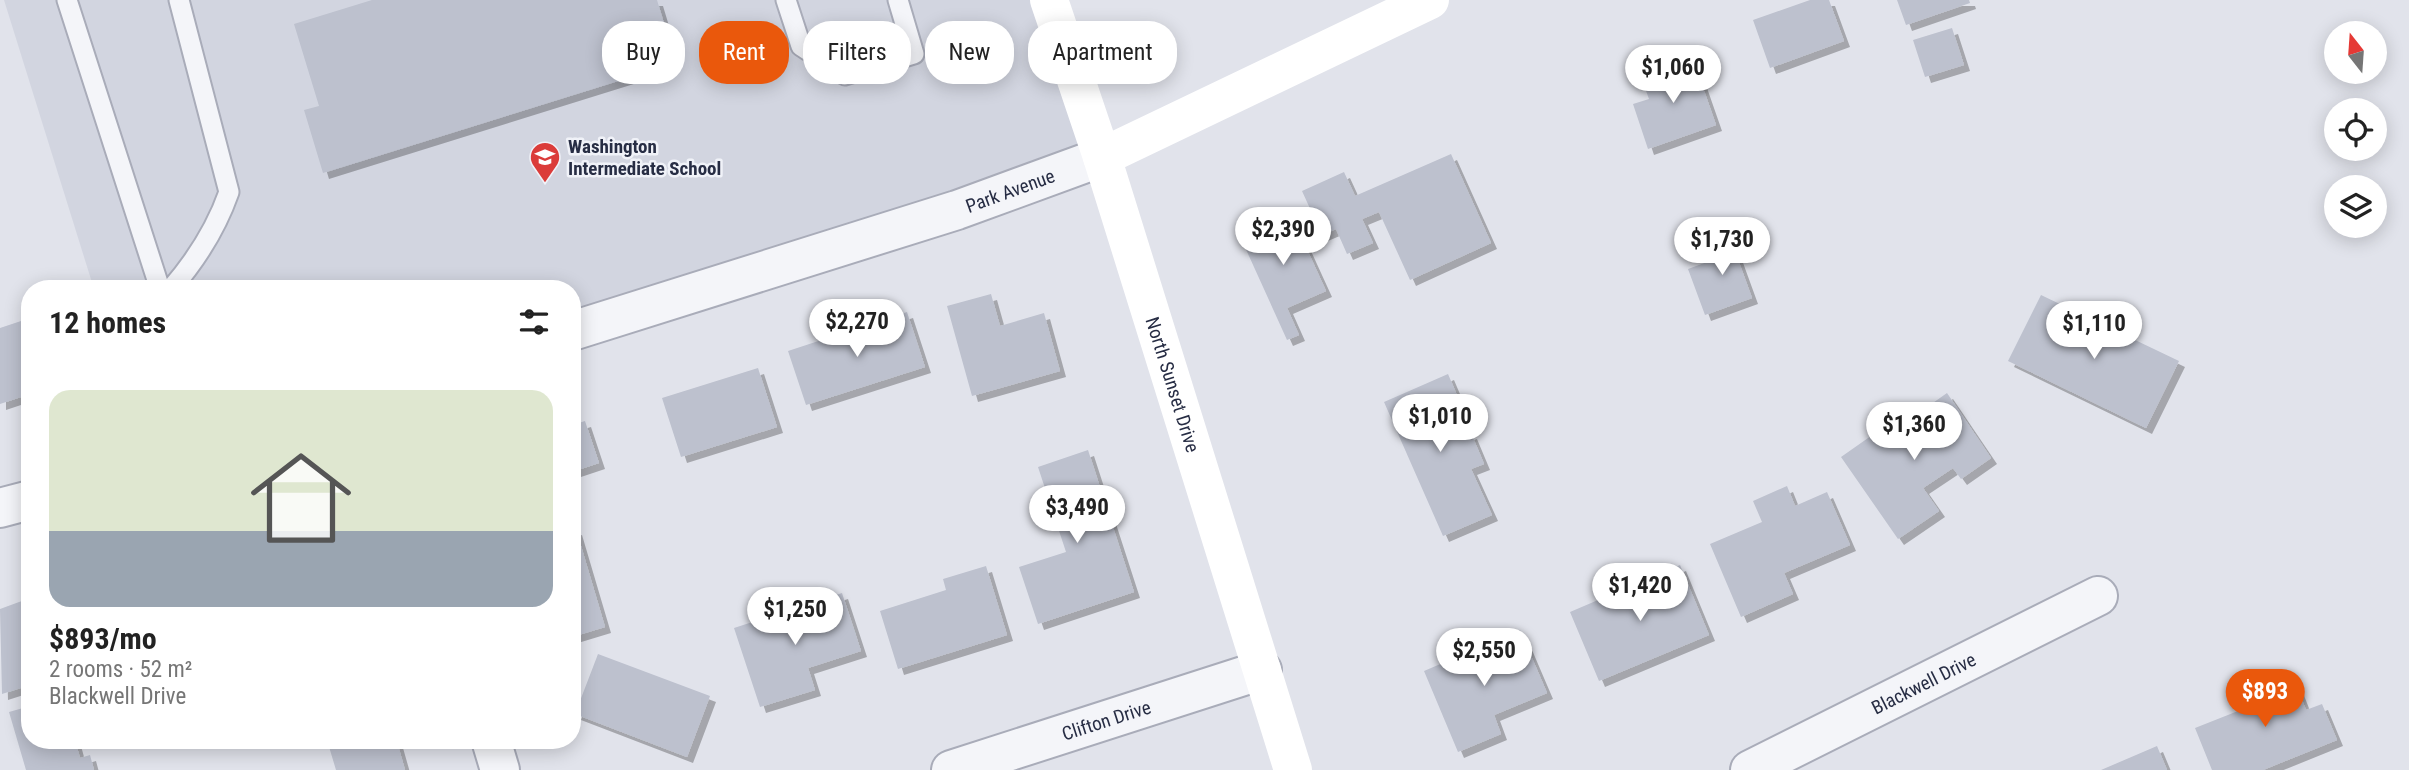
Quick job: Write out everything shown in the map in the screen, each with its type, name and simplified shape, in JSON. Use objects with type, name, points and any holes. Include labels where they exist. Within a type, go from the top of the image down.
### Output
[{"type":"main road","name":"North Sunset Drive","points":[[1049,0],[1102,157],[1293,770]]},
{"type":"main road","name":"Park Avenue","points":[[1102,157],[1430,0]]},
{"type":"street","name":"Park Avenue","points":[[581,328],[957,210],[1102,157]]},
{"type":"street","points":[[0,509],[21,503]]},
{"type":"street","name":"Blackwell Drive","points":[[1750,770],[2098,596]]},
{"type":"street","name":"Clifton Drive","points":[[951,770],[1262,670]]},
{"type":"street","points":[[494,749],[500,770]]},
{"type":"lane","points":[[67,0],[157,280]]},
{"type":"lane","points":[[179,0],[229,192],[219,221],[195,262],[180,280]]},
{"type":"lane","points":[[786,0],[801,47],[845,75],[914,54],[898,0]]},
{"type":"shaded area","name":"Washington Intermediate School","points":[[4,0],[1049,0],[1056,21],[1028,21],[1028,84],[1077,84],[1102,157],[581,328],[581,280],[91,280]]},
{"type":"building","points":[[372,0],[657,0],[663,21],[602,21],[602,84],[609,84],[323,173],[304,110],[319,106],[294,24]]},
{"type":"building","points":[[1810,0],[1829,0],[1844,41],[1770,68],[1753,20]]},
{"type":"building","points":[[1897,0],[1969,0],[1970,3],[1906,25]]},
{"type":"building","points":[[1952,28],[1964,65],[1925,77],[1913,40]]},
{"type":"building","points":[[1693,59],[1716,125],[1648,149],[1633,104],[1649,99],[1641,77]]},
{"type":"building","points":[[1451,154],[1491,243],[1410,280],[1379,212],[1362,219],[1373,243],[1347,254],[1336,229],[1322,235],[1302,191],[1344,172],[1355,196]]},
{"type":"building","points":[[1289,210],[1326,291],[1287,308],[1299,335],[1287,340],[1239,234]]},
{"type":"building","points":[[1742,229],[1749,249],[1736,254],[1752,298],[1705,315],[1688,269],[1729,254],[1723,236]]},
{"type":"building","points":[[991,294],[1000,326],[1044,313],[1060,371],[972,396],[947,306]]},
{"type":"building","points":[[2041,295],[2179,361],[2146,428],[2008,361]]},
{"type":"building","points":[[907,312],[925,367],[806,405],[788,351]]},
{"type":"building","points":[[21,321],[21,397],[0,404],[0,328]]},
{"type":"building","points":[[758,368],[777,427],[681,457],[662,398]]},
{"type":"building","points":[[1448,374],[1462,407],[1444,415],[1455,439],[1471,433],[1484,464],[1471,469],[1492,515],[1443,536],[1384,402]]},
{"type":"building","points":[[1947,393],[1991,458],[1961,479],[1953,468],[1923,488],[1939,511],[1898,539],[1841,457],[1908,410],[1913,417]]},
{"type":"building","points":[[585,421],[599,463],[581,469],[581,422]]},
{"type":"building","points":[[1088,450],[1134,592],[1038,624],[1019,567],[1066,552],[1038,467]]},
{"type":"building","points":[[1787,486],[1795,506],[1827,492],[1850,545],[1784,573],[1793,594],[1741,617],[1710,544],[1762,522],[1753,501]]},
{"type":"building","points":[[581,546],[605,627],[581,634]]},
{"type":"building","points":[[1680,565],[1709,635],[1599,681],[1570,612]]},
{"type":"building","points":[[986,566],[1007,635],[898,669],[880,611],[946,590],[943,579]]},
{"type":"building","points":[[842,593],[861,651],[808,668],[815,690],[760,707],[734,628]]},
{"type":"building","points":[[21,601],[21,688],[2,694],[0,609]]},
{"type":"building","points":[[1520,630],[1547,693],[1494,715],[1501,734],[1458,752],[1424,671]]},
{"type":"building","points":[[598,654],[710,696],[687,757],[581,716],[581,698]]},
{"type":"building","points":[[2292,674],[2306,710],[2322,704],[2337,740],[2263,770],[2212,770],[2195,728],[2238,711],[2233,697]]},
{"type":"building","points":[[21,709],[21,749],[78,749],[80,758],[90,755],[94,770],[26,770],[9,712]]},
{"type":"building","points":[[2157,746],[2167,770],[2101,770]]},
{"type":"building","points":[[330,749],[399,749],[405,770],[336,770]]},
{"type":"place","name":"Washington Intermediate School","points":[[545,184]]}]
